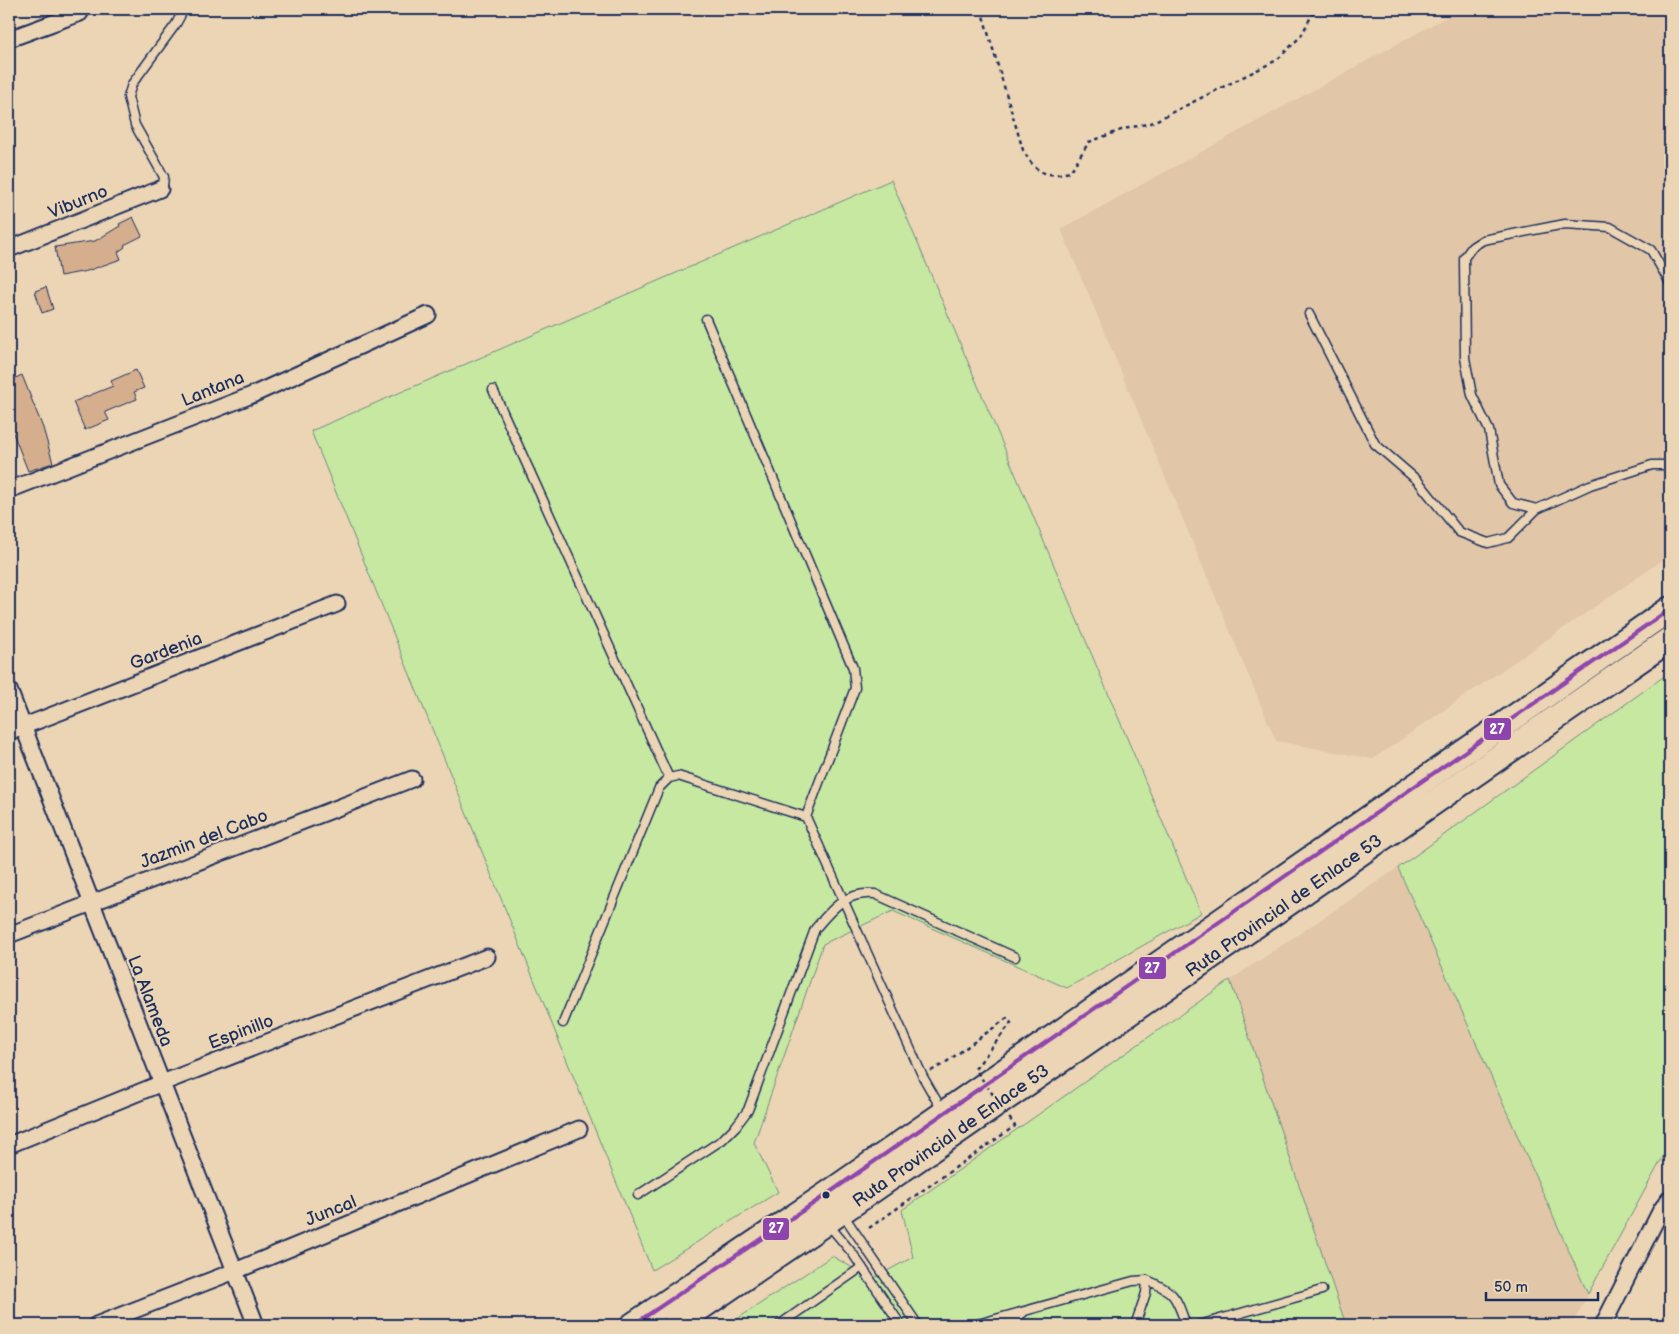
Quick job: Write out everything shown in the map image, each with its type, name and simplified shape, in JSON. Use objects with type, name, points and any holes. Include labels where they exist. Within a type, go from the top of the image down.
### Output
[{"type":"main road","name":"Ruta Provincial de Enlace 53","points":[[633,1325],[818,1201],[1670,609]]},
{"type":"main road","name":"Ruta Provincial de Enlace 53","points":[[675,1325],[1670,639]]},
{"type":"street","points":[[9,39],[80,13]]},
{"type":"street","name":"Viburno","points":[[9,249],[160,189]]},
{"type":"street","name":"Lantana","points":[[9,490],[252,395],[428,315]]},
{"type":"street","name":"Gardenia","points":[[16,730],[336,604]]},
{"type":"street","name":"La Alameda","points":[[9,690],[16,730],[92,902],[256,1325]]},
{"type":"street","name":"Jazmin del Cabo","points":[[9,935],[412,779]]},
{"type":"street","name":"Espinillo","points":[[9,1145],[162,1083],[487,957]]},
{"type":"street","name":"Juncal","points":[[96,1325],[235,1271],[579,1129]]},
{"type":"street","points":[[1603,1325],[1661,1210],[1670,1198]]},
{"type":"lane","points":[[160,189],[163,185],[164,177],[135,124],[128,97],[132,84],[176,24],[184,9]]},
{"type":"lane","points":[[1538,509],[1513,502],[1499,485],[1489,430],[1472,395],[1465,358],[1464,258],[1472,247],[1483,240],[1565,224],[1610,227],[1651,250],[1670,283]]},
{"type":"lane","points":[[1309,314],[1375,444],[1418,481],[1459,532],[1488,542],[1508,538],[1538,509],[1590,485],[1652,465],[1670,466]]},
{"type":"lane","points":[[706,319],[853,668],[855,688],[806,817],[923,1076],[944,1112]]},
{"type":"lane","points":[[493,390],[668,778]]},
{"type":"lane","points":[[563,1023],[659,788],[668,778],[678,776],[806,817]]},
{"type":"lane","points":[[638,1194],[722,1140],[748,1110],[816,929],[831,910],[844,899],[855,895],[875,894],[1014,958]]},
{"type":"lane","points":[[834,1217],[853,1254],[901,1325]]},
{"type":"lane","points":[[834,1217],[918,1325]]},
{"type":"lane","points":[[778,1325],[862,1268]]},
{"type":"lane","points":[[1135,1325],[1146,1293],[1147,1280]]},
{"type":"lane","points":[[974,1325],[1132,1281],[1147,1280],[1163,1287],[1176,1298],[1186,1325]]},
{"type":"lane","points":[[1199,1325],[1322,1290]]},
{"type":"lane","points":[[1008,1325],[1026,1311]]},
{"type":"path","points":[[981,9],[1023,150],[1031,164],[1043,174],[1056,175],[1070,172],[1089,142],[1124,129],[1151,123],[1277,60],[1301,36],[1316,9]]},
{"type":"path","points":[[869,1228],[1015,1126],[976,1069],[1011,1022],[1007,1018],[945,1063],[923,1076]]},
{"type":"shaded area","points":[[1461,9],[1670,9],[1670,555],[1373,759],[1276,741],[1061,229]]},
{"type":"shaded area","points":[[1398,868],[1588,1294],[1572,1325],[1341,1325],[1230,980]]},
{"type":"green space","points":[[891,180],[1201,913],[1067,988],[893,911],[823,944],[754,1143],[778,1192],[652,1270],[311,431]]},
{"type":"green space","points":[[1670,672],[1670,1144],[1588,1294],[1398,868]]},
{"type":"green space","points":[[1230,980],[1346,1325],[728,1325],[832,1256],[872,1279],[913,1257],[902,1210]]},
{"type":"building","points":[[133,217],[142,236],[124,245],[125,247],[118,252],[121,259],[87,271],[60,276],[55,247],[95,241],[120,226],[119,224]]},
{"type":"building","points":[[46,287],[53,309],[42,313],[35,291]]},
{"type":"building","points":[[136,370],[144,388],[134,392],[137,399],[105,412],[109,420],[85,430],[73,402],[113,386],[111,381]]},
{"type":"building","points":[[22,375],[43,428],[53,463],[28,471],[9,423],[9,381]]},
{"type":"transit line","name":"27","points":[[633,1325],[826,1195],[1670,609]]}]
